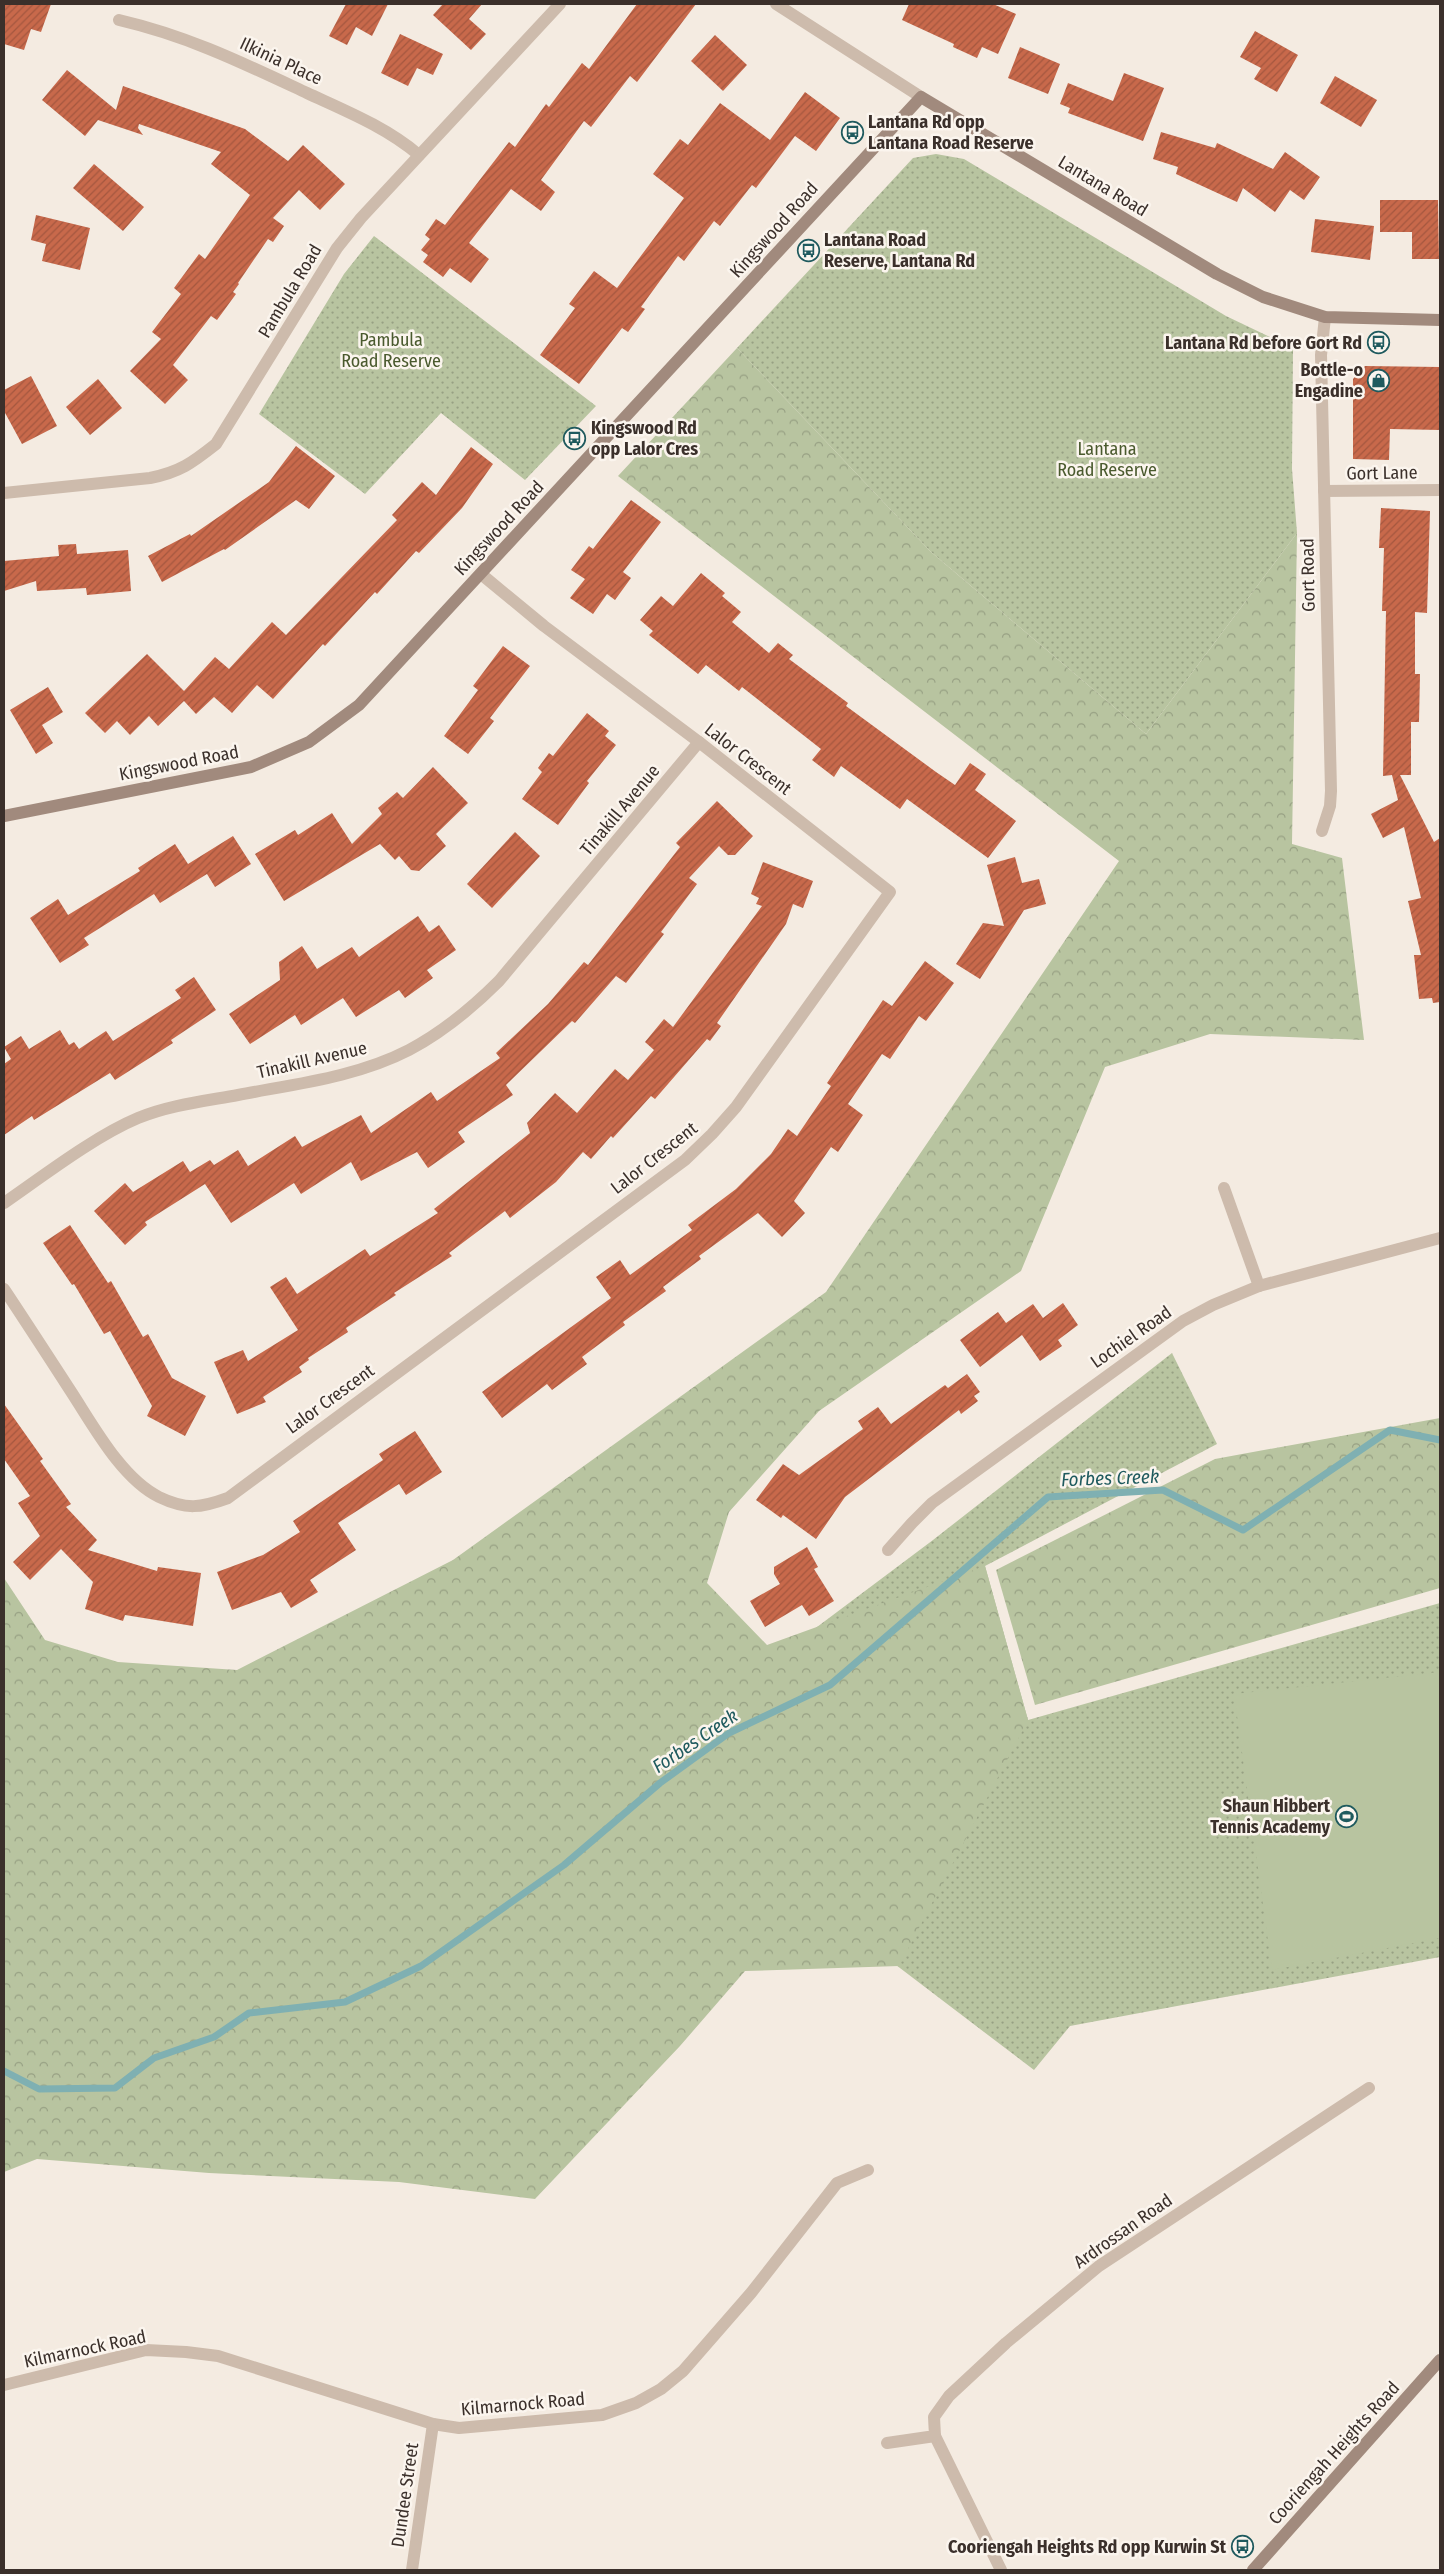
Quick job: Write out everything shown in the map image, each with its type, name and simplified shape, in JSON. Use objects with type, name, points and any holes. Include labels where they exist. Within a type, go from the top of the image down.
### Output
[{"type":"street","name":"Pambula Road","points":[[4,493],[173,474],[187,467],[216,444],[337,248],[361,218],[560,4]]},
{"type":"street","name":"Lantana Road","points":[[776,4],[921,97],[1217,274],[1264,297],[1325,317],[1440,320]]},
{"type":"street","name":"Ilkinia Place","points":[[119,20],[162,30],[207,46],[366,120],[404,142],[419,155]]},
{"type":"street","name":"Kingswood Road","points":[[4,816],[243,769],[267,761],[309,742],[359,704],[921,97]]},
{"type":"street","name":"Gort Road","points":[[1322,831],[1330,806],[1331,791],[1321,355],[1325,317]]},
{"type":"street","name":"Gort Lane","points":[[1324,491],[1440,490]]},
{"type":"street","name":"Lalor Crescent","points":[[4,1288],[100,1436],[123,1466],[141,1485],[158,1496],[178,1504],[195,1507],[228,1498],[684,1160],[712,1134],[736,1107],[890,892],[699,742],[544,626],[481,574]]},
{"type":"street","name":"Tinakill Avenue","points":[[4,1203],[43,1175],[138,1118],[171,1108],[328,1078],[369,1066],[409,1050],[441,1030],[474,1006],[499,981],[699,742]]},
{"type":"street","points":[[1224,1188],[1259,1286]]},
{"type":"street","name":"Lochiel Road","points":[[888,1550],[932,1503],[1160,1336],[1214,1305],[1259,1286],[1440,1238]]},
{"type":"street","name":"Ardrossan Road","points":[[935,2436],[934,2417],[950,2396],[1006,2343],[1100,2266],[1369,2088]]},
{"type":"street","name":"Kilmarnock Road","points":[[4,2385],[146,2350],[218,2356],[433,2424],[459,2428],[602,2414],[636,2403],[661,2389],[683,2371],[751,2293],[838,2183],[868,2170]]},
{"type":"street","name":"Cooriengah Heights Road","points":[[1253,2570],[1440,2360]]},
{"type":"street","name":"Dundee Street","points":[[412,2570],[433,2424]]},
{"type":"street","points":[[887,2443],[935,2436],[1001,2570]]},
{"type":"green space","name":"Lantana Road Reserve","points":[[936,154],[964,159],[1226,316],[1293,348],[1292,469],[1297,533],[1146,734],[931,552],[737,348],[913,158]]},
{"type":"green space","name":"Pambula Road Reserve","points":[[374,236],[596,406],[525,480],[441,413],[365,494],[259,414],[344,274]]},
{"type":"green space","points":[[737,348],[931,552],[1146,734],[1297,533],[1292,844],[1342,858],[1364,1040],[1210,1034],[1105,1067],[1021,1271],[819,1411],[729,1512],[707,1583],[767,1645],[985,1566],[1028,1720],[899,1966],[745,1971],[680,2046],[535,2199],[399,2182],[209,2173],[37,2159],[4,2172],[4,1578],[45,1640],[118,1662],[237,1670],[453,1560],[826,1292],[1119,861],[618,476]]},
{"type":"green space","points":[[1172,1353],[1217,1444],[985,1566],[1028,1720],[1440,1603],[1440,1957],[1070,2026],[1034,2070],[633,1765],[933,1540]]},
{"type":"green space","points":[[1440,1418],[1440,1588],[1035,1705],[996,1570],[1215,1459]]},
{"type":"green space","name":"Shaun Hibbert Tennis Academy","points":[[1440,1672],[1440,1938],[1272,1970],[1234,1694]]},
{"type":"building","points":[[4,4],[51,4],[41,32],[31,29],[24,50],[4,44]]},
{"type":"building","points":[[346,4],[388,4],[372,36],[356,27],[347,45],[329,36]]},
{"type":"building","points":[[443,4],[482,4],[469,19],[486,34],[471,50],[433,15]]},
{"type":"building","points":[[637,4],[696,4],[637,82],[630,76],[591,127],[584,121],[541,180],[555,192],[541,211],[511,189],[469,243],[489,259],[471,283],[450,268],[443,277],[423,262],[428,255],[421,250],[430,239],[425,235],[436,219],[445,225],[509,142],[515,147],[546,104],[549,107],[582,63],[589,69]]},
{"type":"building","points":[[909,4],[993,4],[1016,14],[998,54],[982,47],[977,58],[953,47],[954,44],[902,20]]},
{"type":"building","points":[[1255,31],[1298,55],[1277,92],[1254,79],[1261,68],[1240,57]]},
{"type":"building","points":[[400,34],[443,54],[433,75],[417,68],[408,86],[381,73]]},
{"type":"building","points":[[715,35],[747,65],[723,91],[691,61]]},
{"type":"building","points":[[1020,47],[1060,64],[1048,94],[1008,78]]},
{"type":"building","points":[[67,70],[116,110],[123,86],[245,129],[288,161],[303,145],[345,184],[320,210],[299,190],[273,218],[284,226],[273,242],[268,239],[238,283],[233,292],[236,294],[217,320],[211,316],[173,365],[188,380],[165,404],[130,371],[161,339],[152,332],[181,294],[174,288],[199,254],[205,259],[250,195],[211,164],[221,152],[139,124],[138,128],[143,135],[98,120],[85,136],[42,100]]},
{"type":"building","points":[[1124,73],[1164,88],[1143,141],[1068,113],[1070,108],[1060,104],[1068,83],[1113,101]]},
{"type":"building","points":[[1335,76],[1377,100],[1361,127],[1320,103]]},
{"type":"building","points":[[805,92],[840,118],[816,151],[795,136],[756,188],[752,185],[720,226],[714,221],[684,261],[678,256],[641,307],[645,309],[628,332],[622,328],[579,384],[540,355],[575,308],[569,304],[594,271],[617,288],[684,198],[653,174],[680,139],[688,145],[720,103],[770,140]]},
{"type":"building","points":[[1161,132],[1215,148],[1217,143],[1273,169],[1285,152],[1320,177],[1304,200],[1290,190],[1275,212],[1243,188],[1237,202],[1176,174],[1178,167],[1153,159]]},
{"type":"building","points":[[94,164],[144,207],[123,231],[73,188]]},
{"type":"building","points":[[1380,200],[1438,200],[1439,259],[1412,259],[1412,232],[1380,232]]},
{"type":"building","points":[[36,215],[90,228],[80,270],[42,261],[46,244],[31,240]]},
{"type":"building","points":[[1315,219],[1374,226],[1370,260],[1311,252]]},
{"type":"building","points":[[1365,366],[1440,367],[1440,430],[1390,429],[1389,460],[1353,459],[1353,379]]},
{"type":"building","points":[[31,376],[57,426],[22,444],[4,411],[4,390]]},
{"type":"building","points":[[98,379],[122,408],[90,435],[66,407]]},
{"type":"building","points":[[296,446],[335,476],[309,509],[296,500],[225,550],[162,582],[148,556],[190,534],[191,536],[269,482]]},
{"type":"building","points":[[471,447],[493,464],[462,508],[419,553],[416,551],[377,594],[375,592],[325,646],[323,644],[273,699],[257,685],[232,713],[214,697],[196,714],[184,701],[158,726],[149,716],[130,735],[117,721],[105,733],[85,713],[147,654],[184,691],[215,657],[229,669],[272,622],[286,635],[397,520],[392,515],[422,482],[436,495]]},
{"type":"building","points":[[631,500],[661,522],[623,572],[631,578],[615,600],[607,594],[593,614],[570,598],[585,579],[571,570],[589,546],[593,549]]},
{"type":"building","points":[[1381,508],[1430,511],[1427,613],[1415,612],[1415,674],[1420,674],[1419,722],[1411,722],[1411,775],[1400,775],[1434,842],[1440,838],[1440,1002],[1433,1003],[1432,998],[1419,999],[1414,955],[1421,955],[1408,901],[1421,898],[1404,827],[1383,838],[1371,814],[1398,800],[1392,775],[1383,776],[1386,611],[1382,611],[1384,548],[1379,548]]},
{"type":"building","points":[[76,544],[77,554],[128,550],[131,591],[87,595],[86,588],[37,591],[36,581],[4,591],[4,561],[59,556],[58,545]]},
{"type":"building","points":[[701,573],[725,593],[722,596],[741,612],[732,622],[769,653],[778,643],[793,655],[789,659],[848,703],[846,706],[936,772],[955,785],[970,763],[986,774],[975,790],[1016,821],[988,858],[907,799],[900,809],[841,766],[834,777],[812,760],[821,749],[742,687],[739,691],[706,665],[698,674],[649,635],[653,631],[640,620],[661,596],[673,606]]},
{"type":"building","points":[[503,646],[530,666],[490,718],[494,721],[468,754],[444,736],[478,690],[473,686]]},
{"type":"building","points":[[48,687],[63,712],[42,725],[53,743],[36,754],[10,710]]},
{"type":"building","points":[[587,713],[609,731],[605,736],[616,745],[587,781],[589,783],[558,825],[522,799],[542,772],[538,768],[549,753],[553,756]]},
{"type":"building","points":[[433,767],[468,803],[436,834],[446,846],[419,871],[411,870],[399,856],[395,860],[380,844],[284,901],[255,854],[295,830],[298,835],[332,813],[352,844],[382,814],[378,808],[397,792],[403,798]]},
{"type":"building","points":[[717,801],[753,836],[735,855],[728,855],[719,846],[689,878],[697,884],[661,932],[664,934],[626,983],[616,976],[575,1023],[572,1021],[506,1085],[513,1095],[458,1132],[465,1142],[428,1168],[417,1152],[361,1181],[351,1162],[301,1194],[294,1183],[231,1223],[205,1184],[145,1222],[147,1225],[125,1245],[94,1211],[125,1183],[133,1192],[183,1161],[190,1172],[210,1160],[214,1165],[238,1150],[248,1166],[295,1136],[302,1147],[361,1115],[371,1133],[431,1092],[437,1101],[500,1058],[496,1053],[548,1004],[584,962],[588,965],[680,847],[676,843]]},
{"type":"building","points":[[515,832],[540,856],[492,908],[467,884]]},
{"type":"building","points":[[233,836],[251,864],[215,887],[207,874],[160,903],[154,894],[84,938],[89,945],[60,963],[30,918],[58,899],[68,915],[140,871],[138,868],[175,844],[188,864]]},
{"type":"building","points":[[1015,857],[1022,883],[1039,879],[1046,904],[1024,910],[980,979],[956,964],[983,923],[1004,926],[987,865]]},
{"type":"building","points":[[763,862],[813,881],[803,908],[793,904],[786,924],[717,1023],[721,1026],[710,1041],[707,1039],[655,1099],[651,1096],[591,1159],[583,1152],[556,1182],[510,1218],[505,1211],[449,1253],[452,1256],[394,1293],[396,1295],[346,1328],[348,1332],[308,1358],[309,1360],[299,1367],[302,1372],[263,1397],[266,1402],[237,1414],[214,1362],[243,1350],[248,1361],[298,1330],[270,1287],[286,1277],[297,1294],[365,1249],[370,1256],[438,1213],[434,1209],[530,1133],[527,1123],[555,1093],[577,1113],[615,1069],[628,1080],[654,1050],[645,1042],[664,1019],[673,1027],[762,906],[756,904],[759,898],[751,894]]},
{"type":"building","points":[[418,916],[429,932],[439,925],[456,950],[427,970],[433,978],[405,998],[399,990],[356,1017],[343,998],[301,1025],[295,1015],[250,1044],[229,1014],[280,980],[279,962],[302,946],[317,969],[352,947],[359,957]]},
{"type":"building","points":[[925,961],[954,983],[926,1021],[919,1016],[890,1059],[882,1054],[848,1104],[863,1115],[838,1152],[831,1147],[794,1201],[805,1213],[782,1237],[758,1213],[699,1256],[701,1259],[663,1287],[666,1291],[623,1322],[625,1325],[582,1357],[587,1364],[552,1390],[547,1384],[502,1418],[482,1392],[611,1298],[596,1277],[620,1260],[630,1275],[692,1230],[688,1225],[736,1189],[771,1154],[788,1129],[797,1136],[831,1086],[827,1083],[883,1000],[892,1006]]},
{"type":"building","points":[[194,977],[216,1010],[171,1040],[173,1043],[115,1080],[110,1073],[34,1120],[32,1116],[4,1135],[4,1064],[11,1059],[4,1047],[21,1036],[29,1049],[60,1030],[69,1045],[74,1042],[79,1049],[106,1031],[113,1041],[181,998],[175,990]]},
{"type":"building","points":[[70,1225],[108,1283],[111,1281],[143,1337],[148,1334],[172,1378],[206,1396],[185,1436],[147,1416],[152,1406],[110,1331],[104,1334],[74,1284],[72,1285],[43,1243]]},
{"type":"building","points":[[1063,1303],[1078,1325],[1058,1340],[1062,1346],[1040,1361],[1022,1335],[980,1367],[960,1340],[998,1312],[1006,1323],[1033,1304],[1043,1318]]},
{"type":"building","points":[[967,1374],[980,1392],[974,1396],[978,1401],[961,1414],[959,1410],[845,1497],[816,1539],[783,1515],[781,1518],[756,1500],[783,1464],[799,1475],[863,1429],[858,1421],[878,1407],[891,1424],[945,1385],[948,1388]]},
{"type":"building","points":[[4,1404],[43,1459],[40,1461],[71,1504],[66,1507],[97,1540],[88,1550],[157,1571],[158,1567],[201,1573],[193,1626],[125,1615],[123,1621],[85,1609],[93,1582],[61,1549],[30,1580],[13,1562],[40,1536],[18,1503],[30,1496],[4,1459]]},
{"type":"building","points":[[415,1431],[442,1472],[406,1495],[399,1484],[338,1523],[356,1550],[310,1580],[318,1592],[291,1608],[281,1592],[232,1610],[217,1572],[263,1555],[300,1532],[293,1521],[383,1460],[379,1454]]},
{"type":"building","points":[[807,1547],[818,1567],[814,1569],[834,1601],[809,1616],[802,1605],[765,1627],[750,1601],[780,1584],[774,1574],[774,1567]]},
{"type":"waterway","name":"Forbes Creek","points":[[4,2071],[39,2089],[115,2088],[154,2058],[214,2037],[249,2013],[345,2002],[421,1966],[564,1865],[660,1783],[729,1733],[830,1685],[1048,1497],[1163,1490],[1243,1530],[1390,1430],[1440,1440]]},
{"type":"place","name":"Lantana Rd opp Lantana Road Reserve","points":[[852,132]]},
{"type":"place","name":"Lantana Road Reserve, Lantana Rd","points":[[808,250]]},
{"type":"place","name":"Lantana Rd before Gort Rd","points":[[1378,343]]},
{"type":"place","name":"Bottle-o Engadine","points":[[1379,380]]},
{"type":"place","name":"Kingswood Rd opp Lalor Cres","points":[[575,438]]},
{"type":"place","name":"Shaun Hibbert Tennis Academy","points":[[1346,1816]]},
{"type":"place","name":"Cooriengah Heights Rd opp Kurwin St","points":[[1242,2547]]}]
